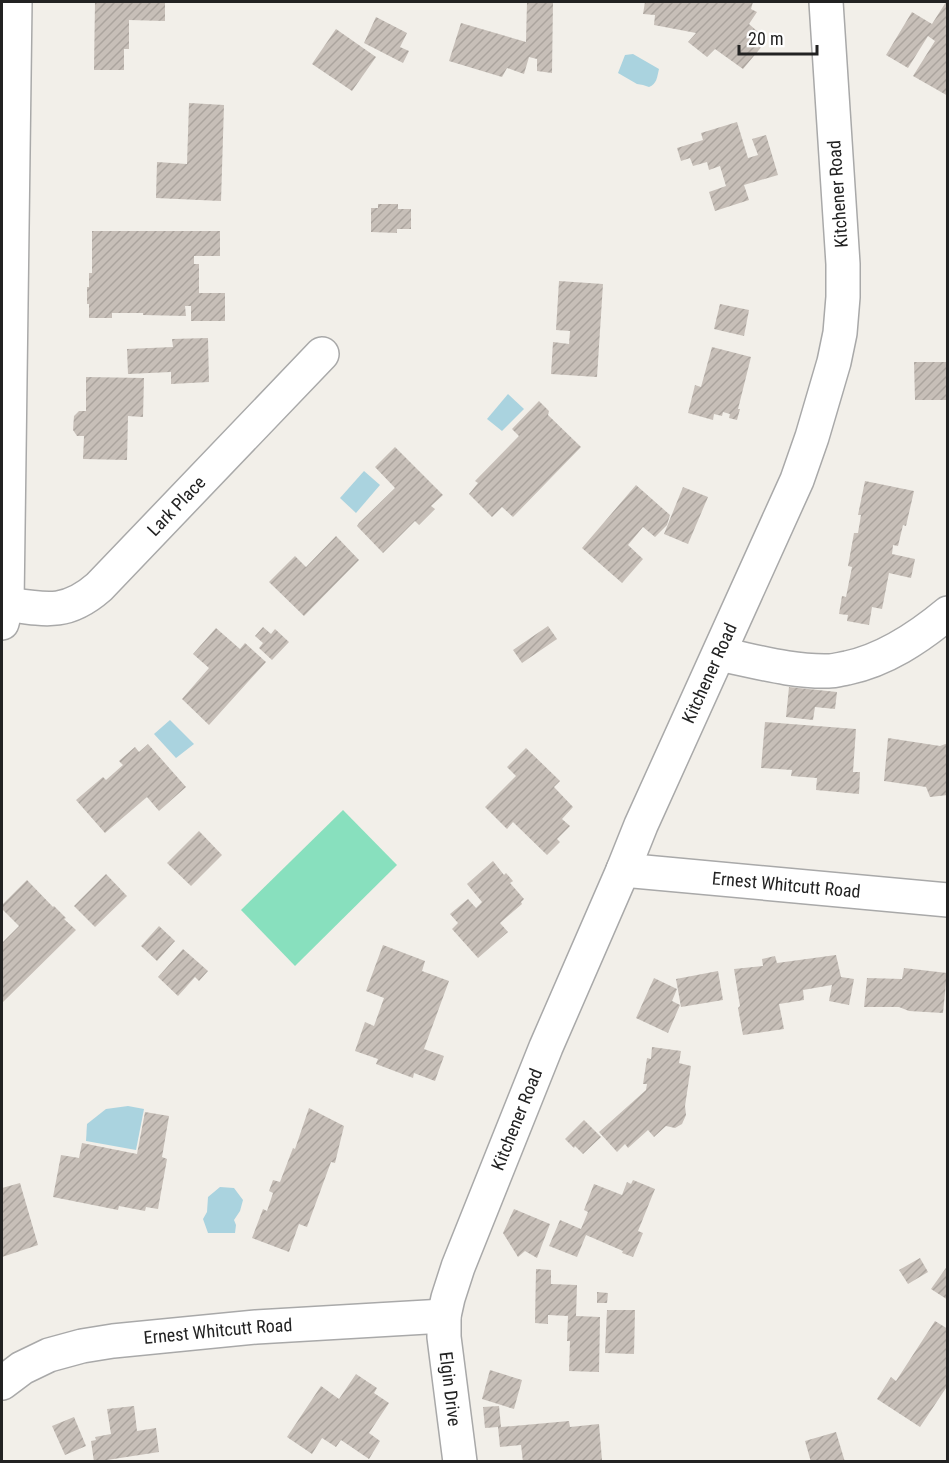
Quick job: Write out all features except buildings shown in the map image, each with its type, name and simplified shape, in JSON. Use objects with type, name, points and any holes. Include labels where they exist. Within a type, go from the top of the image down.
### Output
[{"type":"street","points":[[4,614],[15,2]]},
{"type":"street","name":"Kitchener Road","points":[[444,1316],[458,1267],[546,1047],[624,870],[641,825],[797,480],[834,362],[840,333],[843,264],[826,2]]},
{"type":"street","name":"Lark Place","points":[[4,614],[60,608],[86,599],[322,354]]},
{"type":"street","points":[[719,654],[789,669],[830,671],[860,665],[889,653],[910,642],[948,613]]},
{"type":"street","name":"Ernest Whitcutt Road","points":[[624,870],[948,900]]},
{"type":"street","name":"Ernest Whitcutt Road","points":[[2,1383],[22,1368],[49,1355],[113,1341],[256,1326],[444,1316]]},
{"type":"street","name":"Elgin Drive","points":[[444,1316],[444,1337],[460,1461]]},
{"type":"green space","points":[[343,810],[397,865],[295,966],[241,910]]},
{"type":"water","points":[[633,54],[659,69],[652,86],[637,84],[618,73],[625,55]]},
{"type":"water","points":[[508,394],[524,409],[502,431],[487,419]]},
{"type":"water","points":[[364,471],[380,485],[356,513],[340,498]]},
{"type":"water","points":[[170,720],[194,744],[176,758],[154,734]]},
{"type":"water","points":[[128,1106],[144,1109],[136,1150],[86,1141],[87,1124],[106,1109]]},
{"type":"water","points":[[220,1187],[234,1188],[243,1200],[234,1220],[235,1233],[208,1233],[203,1219],[207,1212],[208,1197]]}]
